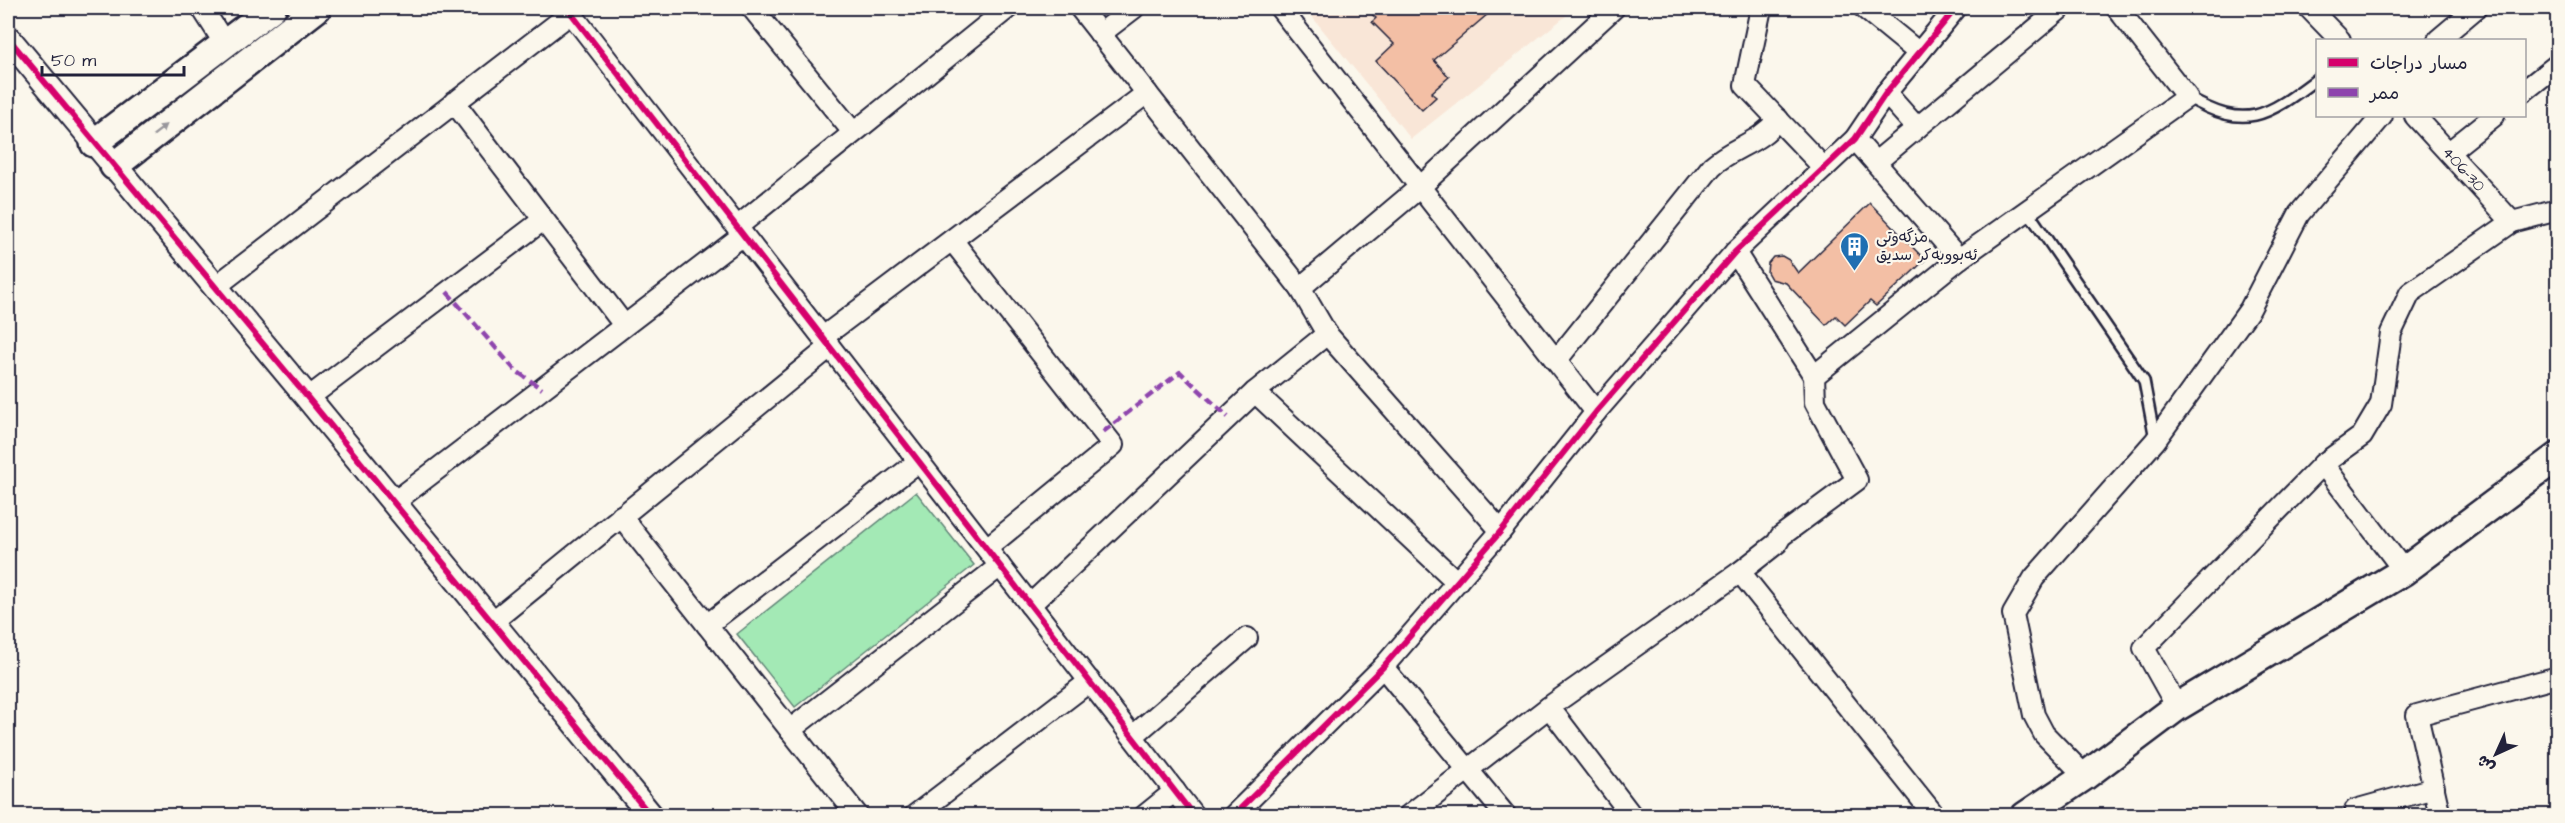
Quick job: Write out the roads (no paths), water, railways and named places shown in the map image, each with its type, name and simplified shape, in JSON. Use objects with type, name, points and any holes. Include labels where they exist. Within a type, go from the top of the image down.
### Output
[{"type":"main road","points":[[94,143],[272,8]]},
{"type":"main road","points":[[114,166],[317,8]]},
{"type":"main road","points":[[2025,816],[2085,776],[2177,707],[2404,571],[2558,456]]},
{"type":"street","points":[[202,8],[225,44]]},
{"type":"street","points":[[393,503],[624,325],[740,231],[853,132],[1008,8]]},
{"type":"street","points":[[1080,8],[1300,288],[1328,334],[1501,531]]},
{"type":"street","points":[[1100,34],[1134,8]]},
{"type":"street","points":[[1280,8],[1596,412]]},
{"type":"street","points":[[1300,288],[1420,187],[1614,8]]},
{"type":"street","points":[[1761,8],[1745,85],[1824,168]]},
{"type":"street","points":[[1864,8],[1919,53]]},
{"type":"street","points":[[1233,816],[1383,667],[1501,531],[1596,412],[1735,252],[1855,139],[1886,93],[1956,8]]},
{"type":"street","points":[[1875,162],[2061,8]]},
{"type":"street","points":[[1814,376],[1959,259],[2187,97],[2117,8]]},
{"type":"street","points":[[2309,8],[2339,39]]},
{"type":"street","points":[[2439,39],[2476,8]]},
{"type":"street","points":[[756,9],[853,132]]},
{"type":"street","points":[[215,287],[569,10],[1194,816]]},
{"type":"street","points":[[8,38],[308,398],[651,816]]},
{"type":"street","points":[[2526,89],[2558,64]]},
{"type":"street","points":[[492,622],[952,240],[1147,93]]},
{"type":"street","points":[[1886,93],[1917,128]]},
{"type":"street","points":[[454,102],[624,325]]},
{"type":"street","points":[[2085,776],[2044,734],[2034,715],[2013,614],[2034,578],[2155,441],[2250,309],[2300,214],[2381,117]]},
{"type":"street","name":"406-30","points":[[2416,117],[2512,222]]},
{"type":"street","points":[[2449,152],[2493,117]]},
{"type":"street","points":[[1556,361],[1712,166],[1729,153],[1760,139],[1778,119]]},
{"type":"street","points":[[1855,139],[1959,259]]},
{"type":"street","points":[[2177,707],[2144,648],[2323,464],[2362,436],[2381,404],[2391,333],[2410,293],[2512,222],[2558,210]]},
{"type":"street","points":[[308,398],[543,220]]},
{"type":"street","points":[[952,240],[1113,445],[987,548]]},
{"type":"street","points":[[1408,816],[1549,707],[1740,572],[1777,543],[1781,536],[1857,480],[1815,402],[1814,376],[1735,252]]},
{"type":"street","points":[[1030,605],[1255,392],[1328,334]]},
{"type":"street","points":[[1255,392],[1456,582]]},
{"type":"street","points":[[707,625],[919,461]]},
{"type":"street","points":[[2323,464],[2404,571]]},
{"type":"street","points":[[621,516],[858,816]]},
{"type":"street","points":[[790,730],[1000,566]]},
{"type":"street","points":[[1740,572],[1935,816]]},
{"type":"street","points":[[1132,736],[1247,638]]},
{"type":"street","points":[[1383,667],[1506,816]]},
{"type":"street","points":[[2440,816],[2418,715],[2558,677]]},
{"type":"street","points":[[914,816],[1090,681]]},
{"type":"street","points":[[1549,707],[1632,816]]},
{"type":"street","points":[[2356,816],[2355,810],[2434,788]]},
{"type":"street","points":[[1144,816],[1175,791]]},
{"type":"lane","points":[[2187,97],[2215,112],[2250,116],[2272,111],[2316,79]]},
{"type":"lane","points":[[2027,210],[2144,381],[2155,441]]},
{"type":"place","name":"مزگەوتی ئەبووبەکر سدیق","points":[[1855,272]]}]
